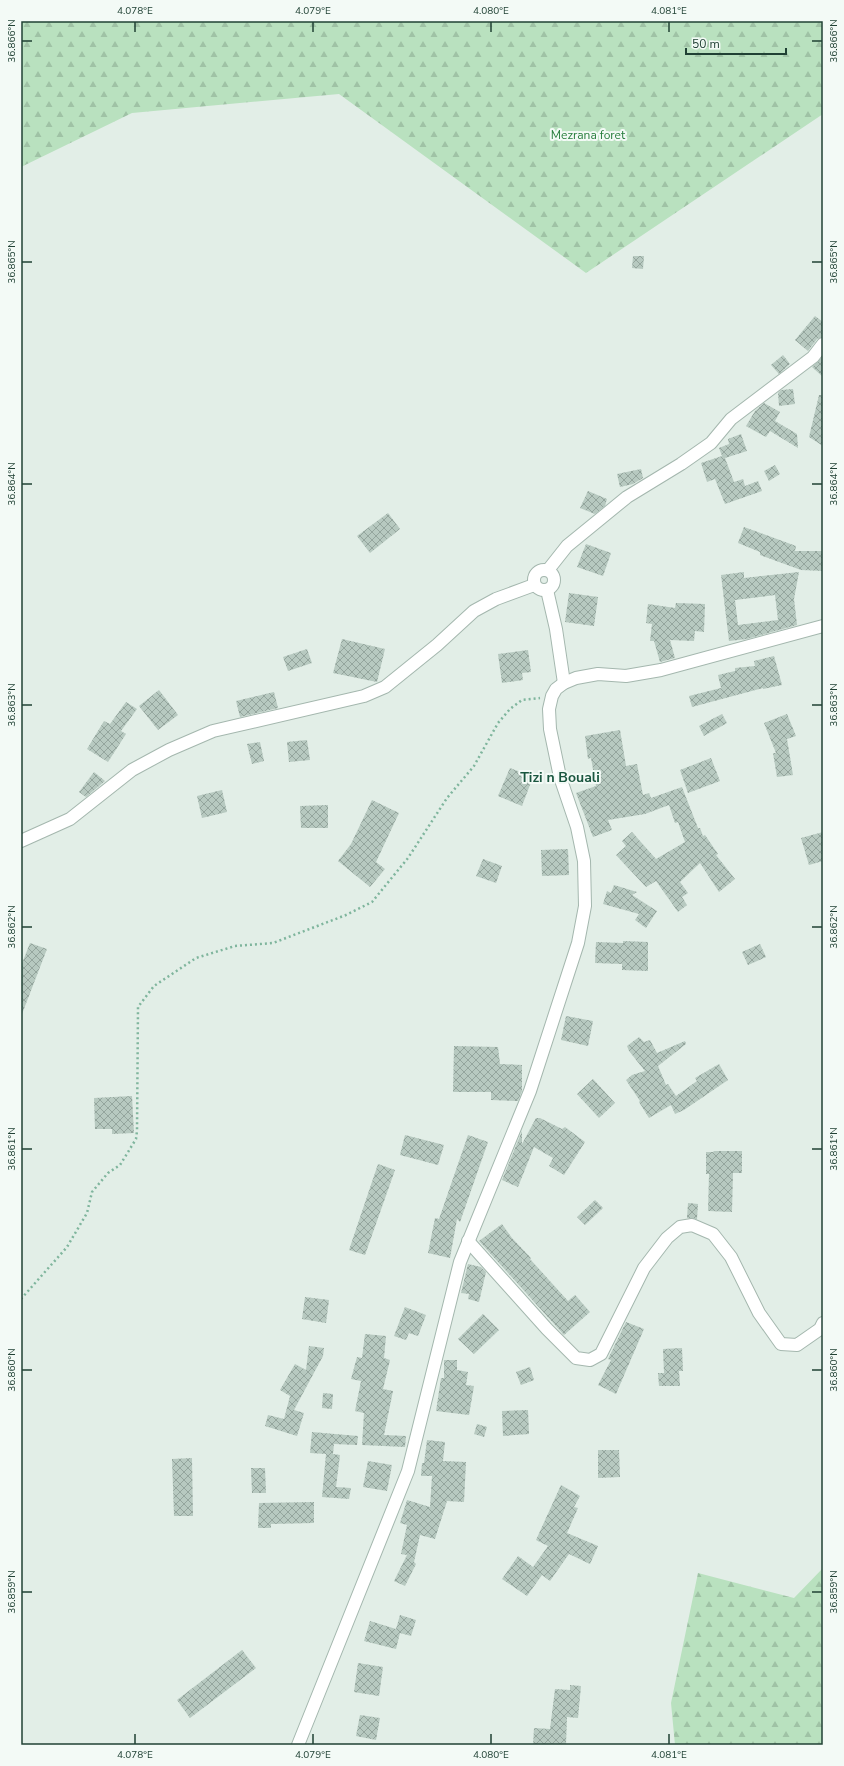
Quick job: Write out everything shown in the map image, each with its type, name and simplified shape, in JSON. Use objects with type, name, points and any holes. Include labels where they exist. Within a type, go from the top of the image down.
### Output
[{"type":"street","points":[[534,585],[533,580],[538,571],[548,570],[567,546],[627,497],[681,464],[711,443],[731,419],[813,357],[823,344]]},
{"type":"street","points":[[547,590],[554,583],[552,573],[548,570]]},
{"type":"street","points":[[534,585],[542,590],[547,590]]},
{"type":"street","points":[[21,841],[70,819],[132,770],[169,750],[213,731],[364,696],[385,687],[438,645],[474,612],[496,599],[534,585]]},
{"type":"street","points":[[547,590],[556,629],[564,683]]},
{"type":"street","points":[[298,1745],[408,1471],[460,1262],[530,1091],[578,943],[585,906],[584,861],[577,827],[560,777],[551,736],[549,709],[556,689],[564,683],[576,678],[598,674],[626,676],[661,670],[823,626]]},
{"type":"street","points":[[468,1241],[547,1329],[576,1358],[590,1360],[601,1354],[644,1268],[667,1238],[680,1227],[692,1226],[713,1234],[731,1257],[759,1314],[781,1344],[796,1345],[820,1329],[823,1323]]},
{"type":"path","points":[[21,1299],[67,1247],[87,1214],[92,1192],[108,1173],[120,1164],[136,1139],[138,1007],[154,986],[196,958],[235,946],[273,943],[346,915],[372,902],[408,858],[446,798],[474,766],[502,718],[510,709],[522,700],[540,698],[551,701]]},
{"type":"green space","name":"Mezrana foret","points":[[21,21],[823,21],[823,114],[586,273],[339,94],[132,113],[21,167]]},
{"type":"green space","points":[[823,1568],[823,1745],[675,1745],[671,1703],[698,1573],[794,1598]]},
{"type":"building","points":[[633,256],[644,256],[643,269],[632,268]]},
{"type":"building","points":[[815,316],[823,322],[823,337],[817,339],[808,351],[795,340]]},
{"type":"building","points":[[783,355],[790,364],[779,374],[771,365]]},
{"type":"building","points":[[823,356],[823,377],[812,367]]},
{"type":"building","points":[[793,389],[795,404],[779,406],[778,393],[781,390]]},
{"type":"building","points":[[819,395],[823,395],[823,446],[809,437]]},
{"type":"building","points":[[764,403],[780,412],[775,421],[797,434],[798,448],[770,431],[766,437],[746,426],[755,411]]},
{"type":"building","points":[[741,434],[747,451],[725,458],[734,482],[743,479],[745,486],[758,481],[762,491],[725,504],[715,479],[707,482],[701,463],[722,456],[719,448],[729,444],[728,439]]},
{"type":"building","points":[[775,465],[780,474],[769,481],[764,471]]},
{"type":"building","points":[[641,469],[643,478],[633,484],[620,487],[617,474]]},
{"type":"building","points":[[588,491],[607,499],[605,506],[595,514],[580,508]]},
{"type":"building","points":[[388,513],[400,529],[370,553],[357,536]]},
{"type":"building","points":[[744,527],[796,546],[795,551],[823,551],[823,571],[801,570],[760,555],[760,552],[738,543]]},
{"type":"building","points":[[586,544],[611,553],[603,576],[577,567]]},
{"type":"building","points":[[744,572],[744,578],[799,572],[794,599],[797,625],[747,639],[729,641],[721,575]],"holes":[[[775,595],[778,620],[738,625],[735,600]]]},
{"type":"building","points":[[569,593],[598,597],[594,626],[565,622]]},
{"type":"building","points":[[676,603],[705,604],[704,632],[695,631],[694,641],[670,640],[675,658],[660,662],[654,641],[650,641],[652,624],[646,623],[648,604],[675,608]]},
{"type":"building","points":[[342,639],[385,649],[377,682],[333,673]]},
{"type":"building","points":[[307,649],[312,663],[288,671],[283,657]]},
{"type":"building","points":[[528,650],[531,672],[522,673],[523,680],[502,683],[498,654]]},
{"type":"building","points":[[774,656],[782,685],[763,688],[692,707],[689,696],[721,688],[718,675],[735,671],[735,668],[755,666],[754,661]]},
{"type":"building","points":[[159,690],[178,715],[158,730],[139,706]]},
{"type":"building","points":[[274,692],[278,708],[240,717],[236,701]]},
{"type":"building","points":[[126,702],[137,709],[121,731],[126,734],[108,762],[87,749],[104,721],[110,724]]},
{"type":"building","points":[[722,714],[727,723],[704,736],[699,726]]},
{"type":"building","points":[[787,714],[796,736],[787,739],[793,775],[777,777],[773,753],[776,753],[764,723]]},
{"type":"building","points":[[620,730],[626,766],[637,764],[643,795],[649,793],[651,798],[682,787],[698,828],[700,828],[703,836],[705,835],[718,854],[716,855],[735,879],[719,892],[700,863],[680,882],[688,893],[682,897],[687,905],[678,912],[656,881],[646,887],[616,855],[626,846],[622,841],[632,832],[656,859],[685,842],[678,822],[675,823],[669,805],[645,814],[608,820],[612,830],[593,837],[576,793],[596,786],[591,758],[588,759],[585,736]]},
{"type":"building","points":[[307,740],[310,760],[289,762],[287,742]]},
{"type":"building","points":[[260,742],[264,761],[252,764],[247,744]]},
{"type":"building","points":[[711,758],[720,781],[688,793],[680,770]]},
{"type":"building","points":[[510,768],[533,777],[522,806],[498,796]]},
{"type":"building","points":[[94,772],[105,781],[86,797],[79,792]]},
{"type":"building","points":[[222,790],[227,812],[202,818],[197,796]]},
{"type":"building","points":[[372,800],[399,813],[376,862],[385,869],[370,887],[338,861],[351,844]]},
{"type":"building","points":[[328,805],[328,828],[301,828],[300,806]]},
{"type":"building","points":[[823,832],[823,861],[809,865],[801,838]]},
{"type":"building","points":[[568,849],[569,875],[542,876],[541,850]]},
{"type":"building","points":[[483,859],[502,866],[496,883],[476,876]]},
{"type":"building","points":[[614,885],[637,892],[632,895],[657,911],[646,928],[635,920],[639,914],[603,904],[607,891],[611,893]]},
{"type":"building","points":[[623,941],[648,942],[648,971],[622,970],[622,964],[595,963],[596,942],[623,943]]},
{"type":"building","points":[[30,943],[47,949],[22,1014],[21,966]]},
{"type":"building","points":[[760,944],[766,957],[748,965],[742,952]]},
{"type":"building","points":[[566,1016],[593,1021],[588,1046],[561,1040]]},
{"type":"building","points":[[639,1037],[644,1042],[650,1040],[657,1053],[685,1041],[686,1044],[658,1066],[666,1085],[668,1084],[676,1096],[697,1081],[695,1078],[719,1064],[728,1080],[684,1110],[675,1114],[671,1105],[649,1118],[626,1080],[632,1075],[645,1071],[629,1051],[627,1046]]},
{"type":"building","points":[[454,1046],[498,1047],[500,1064],[522,1065],[522,1091],[518,1101],[491,1100],[491,1092],[453,1092]]},
{"type":"building","points":[[593,1079],[615,1103],[599,1118],[577,1094]]},
{"type":"building","points":[[132,1096],[134,1133],[112,1134],[112,1129],[95,1129],[94,1098]]},
{"type":"building","points":[[536,1118],[540,1118],[562,1129],[565,1127],[585,1142],[564,1175],[549,1166],[553,1158],[534,1147],[518,1187],[502,1180],[522,1131],[522,1144]]},
{"type":"building","points":[[405,1135],[444,1145],[438,1165],[400,1155]]},
{"type":"building","points":[[468,1135],[488,1142],[460,1222],[457,1219],[450,1258],[428,1253],[435,1218],[439,1219]]},
{"type":"building","points":[[742,1151],[742,1173],[733,1173],[732,1212],[708,1211],[709,1174],[706,1174],[706,1152]]},
{"type":"building","points":[[378,1164],[395,1170],[365,1255],[349,1250]]},
{"type":"building","points":[[595,1200],[603,1208],[585,1225],[577,1217]]},
{"type":"building","points":[[688,1203],[698,1204],[697,1219],[687,1218]]},
{"type":"building","points":[[502,1224],[512,1238],[531,1258],[530,1259],[568,1301],[575,1295],[590,1312],[564,1335],[479,1241]]},
{"type":"building","points":[[468,1264],[481,1267],[486,1272],[479,1302],[468,1299],[469,1294],[461,1293]]},
{"type":"building","points":[[305,1297],[329,1300],[326,1323],[302,1319]]},
{"type":"building","points":[[405,1307],[426,1315],[418,1336],[409,1333],[406,1340],[394,1336]]},
{"type":"building","points":[[483,1314],[499,1330],[474,1354],[458,1339]]},
{"type":"building","points":[[626,1322],[644,1329],[616,1394],[598,1385],[611,1360],[608,1359]]},
{"type":"building","points":[[365,1334],[386,1336],[384,1358],[390,1360],[383,1389],[393,1391],[384,1435],[406,1436],[405,1447],[362,1445],[364,1413],[355,1411],[361,1381],[351,1379],[357,1357],[362,1358]]},
{"type":"building","points":[[309,1346],[324,1348],[323,1356],[294,1410],[304,1413],[297,1436],[265,1426],[268,1415],[284,1419],[290,1396],[280,1390],[295,1364],[306,1370]]},
{"type":"building","points":[[682,1348],[683,1371],[679,1371],[680,1386],[659,1386],[658,1373],[664,1373],[663,1349]]},
{"type":"building","points":[[444,1360],[457,1360],[457,1370],[468,1372],[466,1385],[474,1386],[469,1415],[436,1411],[441,1378],[444,1378]]},
{"type":"building","points":[[530,1367],[534,1380],[521,1385],[516,1372]]},
{"type":"building","points":[[323,1393],[333,1394],[332,1409],[322,1408]]},
{"type":"building","points":[[528,1410],[529,1434],[503,1436],[502,1411]]},
{"type":"building","points":[[477,1424],[487,1427],[484,1437],[474,1434]]},
{"type":"building","points":[[312,1432],[358,1436],[357,1445],[334,1444],[333,1454],[340,1455],[336,1487],[351,1488],[349,1499],[322,1497],[326,1454],[310,1453]]},
{"type":"building","points":[[427,1440],[445,1442],[443,1461],[466,1462],[464,1502],[447,1501],[435,1539],[420,1535],[414,1562],[416,1564],[405,1586],[394,1581],[407,1555],[401,1554],[407,1525],[400,1523],[407,1500],[430,1507],[432,1476],[421,1476]]},
{"type":"building","points":[[598,1450],[619,1450],[620,1477],[598,1478]]},
{"type":"building","points":[[192,1458],[193,1516],[174,1516],[172,1459]]},
{"type":"building","points":[[368,1461],[392,1465],[387,1491],[363,1487]]},
{"type":"building","points":[[251,1468],[265,1468],[266,1493],[252,1493]]},
{"type":"building","points":[[561,1485],[580,1496],[574,1507],[578,1508],[567,1533],[598,1546],[590,1564],[569,1554],[550,1581],[542,1575],[527,1596],[502,1579],[518,1556],[533,1567],[548,1546],[536,1540]]},
{"type":"building","points":[[314,1502],[314,1523],[271,1524],[271,1528],[258,1528],[259,1503]]},
{"type":"building","points":[[400,1615],[416,1620],[411,1636],[400,1633],[396,1649],[364,1641],[370,1621],[396,1629]]},
{"type":"building","points":[[242,1650],[256,1668],[190,1718],[177,1700]]},
{"type":"building","points":[[358,1663],[383,1667],[379,1696],[354,1692]]},
{"type":"building","points":[[570,1685],[581,1686],[578,1718],[567,1717],[566,1745],[533,1745],[534,1728],[550,1729],[555,1689],[570,1690]]},
{"type":"building","points":[[360,1715],[380,1718],[376,1740],[356,1736]]},
{"type":"district","name":"Tizi n Bouali","points":[[560,777]]}]
